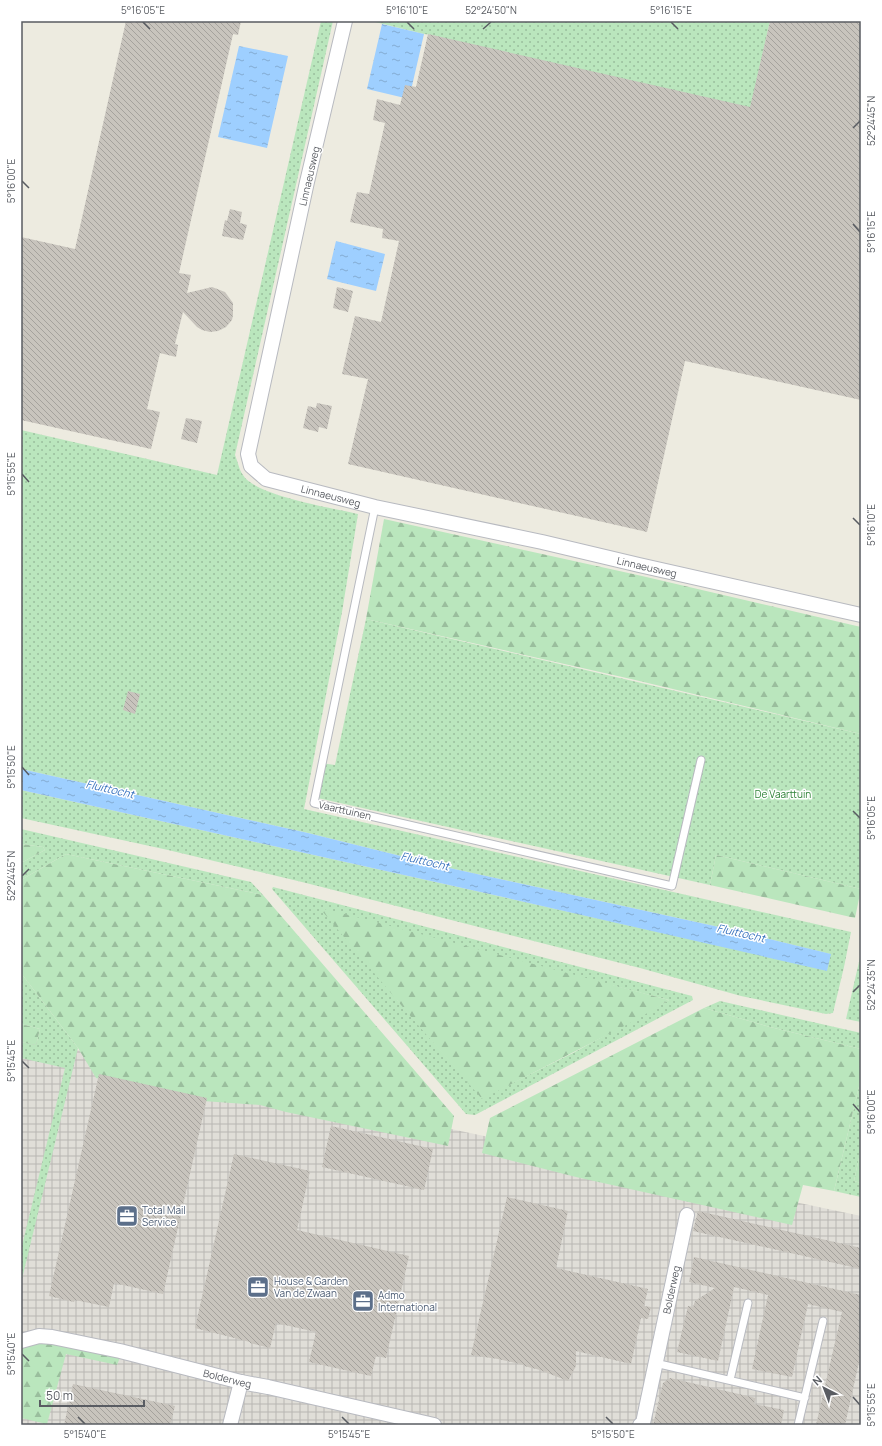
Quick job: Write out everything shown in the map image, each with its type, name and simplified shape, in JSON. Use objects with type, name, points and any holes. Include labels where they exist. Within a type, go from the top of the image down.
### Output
[{"type":"street","name":"Linnaeusweg","points":[[345,21],[307,182],[248,454],[251,466],[266,479],[375,507],[534,540],[861,615]]},
{"type":"street","name":"Bolderweg","points":[[640,1425],[643,1423],[686,1215]]},
{"type":"street","name":"Bolderweg","points":[[21,1341],[39,1336],[52,1336],[120,1351],[241,1382],[434,1425]]},
{"type":"street","points":[[230,1425],[241,1382]]},
{"type":"lane","name":"Vaarttuinen","points":[[375,507],[314,803],[672,886],[701,760]]},
{"type":"lane","points":[[730,1380],[748,1303]]},
{"type":"lane","points":[[798,1425],[823,1321]]},
{"type":"lane","points":[[656,1363],[805,1398]]},
{"type":"shaded area","points":[[21,1038],[861,1216],[861,1425],[21,1425]]},
{"type":"green space","points":[[321,21],[333,21],[235,455],[243,475],[250,482],[263,489],[278,495],[314,505],[358,514],[342,612],[304,809],[851,932],[833,1013],[826,1014],[741,996],[640,968],[306,883],[168,850],[21,818],[21,790],[827,970],[830,954],[728,929],[445,867],[308,833],[21,769],[21,430],[217,475]]},
{"type":"green space","points":[[371,21],[770,21],[748,119],[432,35]]},
{"type":"green space","points":[[384,519],[642,576],[861,627],[861,734],[631,679],[366,619]]},
{"type":"green space","name":"De Vaarttuin","points":[[366,619],[861,734],[861,889],[716,855],[710,885],[313,797],[320,763],[335,765]]},
{"type":"green space","points":[[21,829],[251,882],[263,895],[66,854],[21,880],[21,863],[45,850],[43,847],[21,844]]},
{"type":"green space","points":[[21,844],[43,847],[45,850],[21,863]]},
{"type":"green space","points":[[66,854],[263,895],[454,1116],[448,1146],[286,1112],[260,1105],[203,1101],[96,1078],[78,1048],[21,973],[21,880]]},
{"type":"green space","points":[[716,855],[861,889],[855,918],[710,885]]},
{"type":"green space","points":[[273,887],[692,996],[693,1000],[475,1115],[466,1114],[272,889]],"holes":[[[611,985],[669,1000],[573,1053],[482,1098],[397,1000]]]},
{"type":"green space","points":[[326,909],[669,1000],[634,1021],[482,1099],[323,912]]},
{"type":"green space","points":[[861,953],[861,1022],[846,1019]]},
{"type":"green space","points":[[21,973],[78,1048],[21,1283],[21,1250],[65,1068],[21,1058],[21,1042],[36,1045],[40,1029],[21,1024]]},
{"type":"green space","points":[[720,1001],[861,1033],[861,1049],[770,1027],[704,1008]]},
{"type":"green space","points":[[704,1008],[770,1027],[861,1049],[861,1078],[834,1191],[803,1185],[792,1225],[576,1177],[482,1153],[490,1118]]},
{"type":"green space","points":[[21,1024],[40,1029],[36,1045],[21,1042]]},
{"type":"green space","points":[[861,1078],[861,1148],[854,1181],[861,1183],[861,1197],[834,1191]]},
{"type":"green space","points":[[861,1148],[861,1183],[854,1181]]},
{"type":"green space","points":[[59,1343],[121,1355],[117,1365],[66,1354],[47,1424],[21,1418],[21,1348],[31,1344]]},
{"type":"water","points":[[382,24],[424,34],[409,99],[367,89]]},
{"type":"water","points":[[239,46],[288,56],[267,148],[218,137]]},
{"type":"water","points":[[336,241],[385,254],[376,291],[327,279]]},
{"type":"water","name":"Fluittocht","points":[[21,769],[308,833],[445,867],[728,929],[831,954],[827,971],[503,897],[21,790]]},
{"type":"building","points":[[126,21],[135,23],[136,21],[241,21],[238,35],[233,34],[179,273],[191,275],[187,293],[212,287],[225,292],[233,303],[232,320],[226,327],[218,331],[210,332],[197,327],[183,312],[175,344],[178,345],[176,357],[160,353],[147,409],[160,412],[151,449],[21,420],[21,237],[75,249]]},
{"type":"building","points":[[770,21],[861,21],[861,400],[685,361],[647,532],[348,464],[368,379],[342,374],[355,316],[381,322],[399,241],[382,238],[383,229],[350,222],[357,192],[369,194],[385,123],[373,120],[377,99],[400,105],[405,85],[416,87],[428,34],[750,107]]},
{"type":"building","points":[[230,209],[242,212],[240,223],[247,225],[243,240],[222,236],[225,220],[227,221]]},
{"type":"building","points":[[337,287],[353,291],[348,312],[333,308]]},
{"type":"building","points":[[317,403],[332,406],[327,429],[319,427],[318,432],[303,428],[308,406],[316,408]]},
{"type":"building","points":[[186,418],[202,421],[197,443],[181,439]]},
{"type":"building","points":[[128,691],[140,694],[135,714],[123,710]]},
{"type":"building","points":[[99,1074],[207,1098],[163,1294],[114,1283],[109,1307],[75,1300],[74,1302],[49,1296]]},
{"type":"building","points":[[331,1126],[433,1149],[424,1190],[322,1167]]},
{"type":"building","points":[[234,1154],[310,1171],[297,1230],[409,1256],[386,1358],[376,1356],[371,1376],[309,1362],[316,1332],[276,1323],[270,1348],[195,1328]]},
{"type":"building","points":[[507,1197],[568,1211],[556,1268],[648,1289],[644,1306],[651,1307],[648,1319],[641,1318],[631,1364],[576,1351],[576,1366],[568,1381],[524,1365],[471,1355]]},
{"type":"building","points":[[698,1211],[861,1248],[861,1269],[693,1231]]},
{"type":"building","points":[[694,1257],[861,1295],[861,1353],[845,1425],[816,1425],[842,1312],[808,1304],[792,1377],[752,1369],[768,1295],[734,1287],[718,1361],[677,1352],[688,1306],[693,1307],[695,1301],[715,1288],[689,1282]]},
{"type":"building","points":[[670,1378],[756,1398],[754,1404],[784,1410],[781,1425],[653,1425],[663,1383]]},
{"type":"building","points":[[73,1384],[175,1406],[170,1425],[64,1425]]},
{"type":"place","name":"Total Mail Service","points":[[127,1216]]},
{"type":"place","name":"House & Garden Van de Zwaan","points":[[258,1287]]},
{"type":"place","name":"Admo International","points":[[363,1301]]}]
